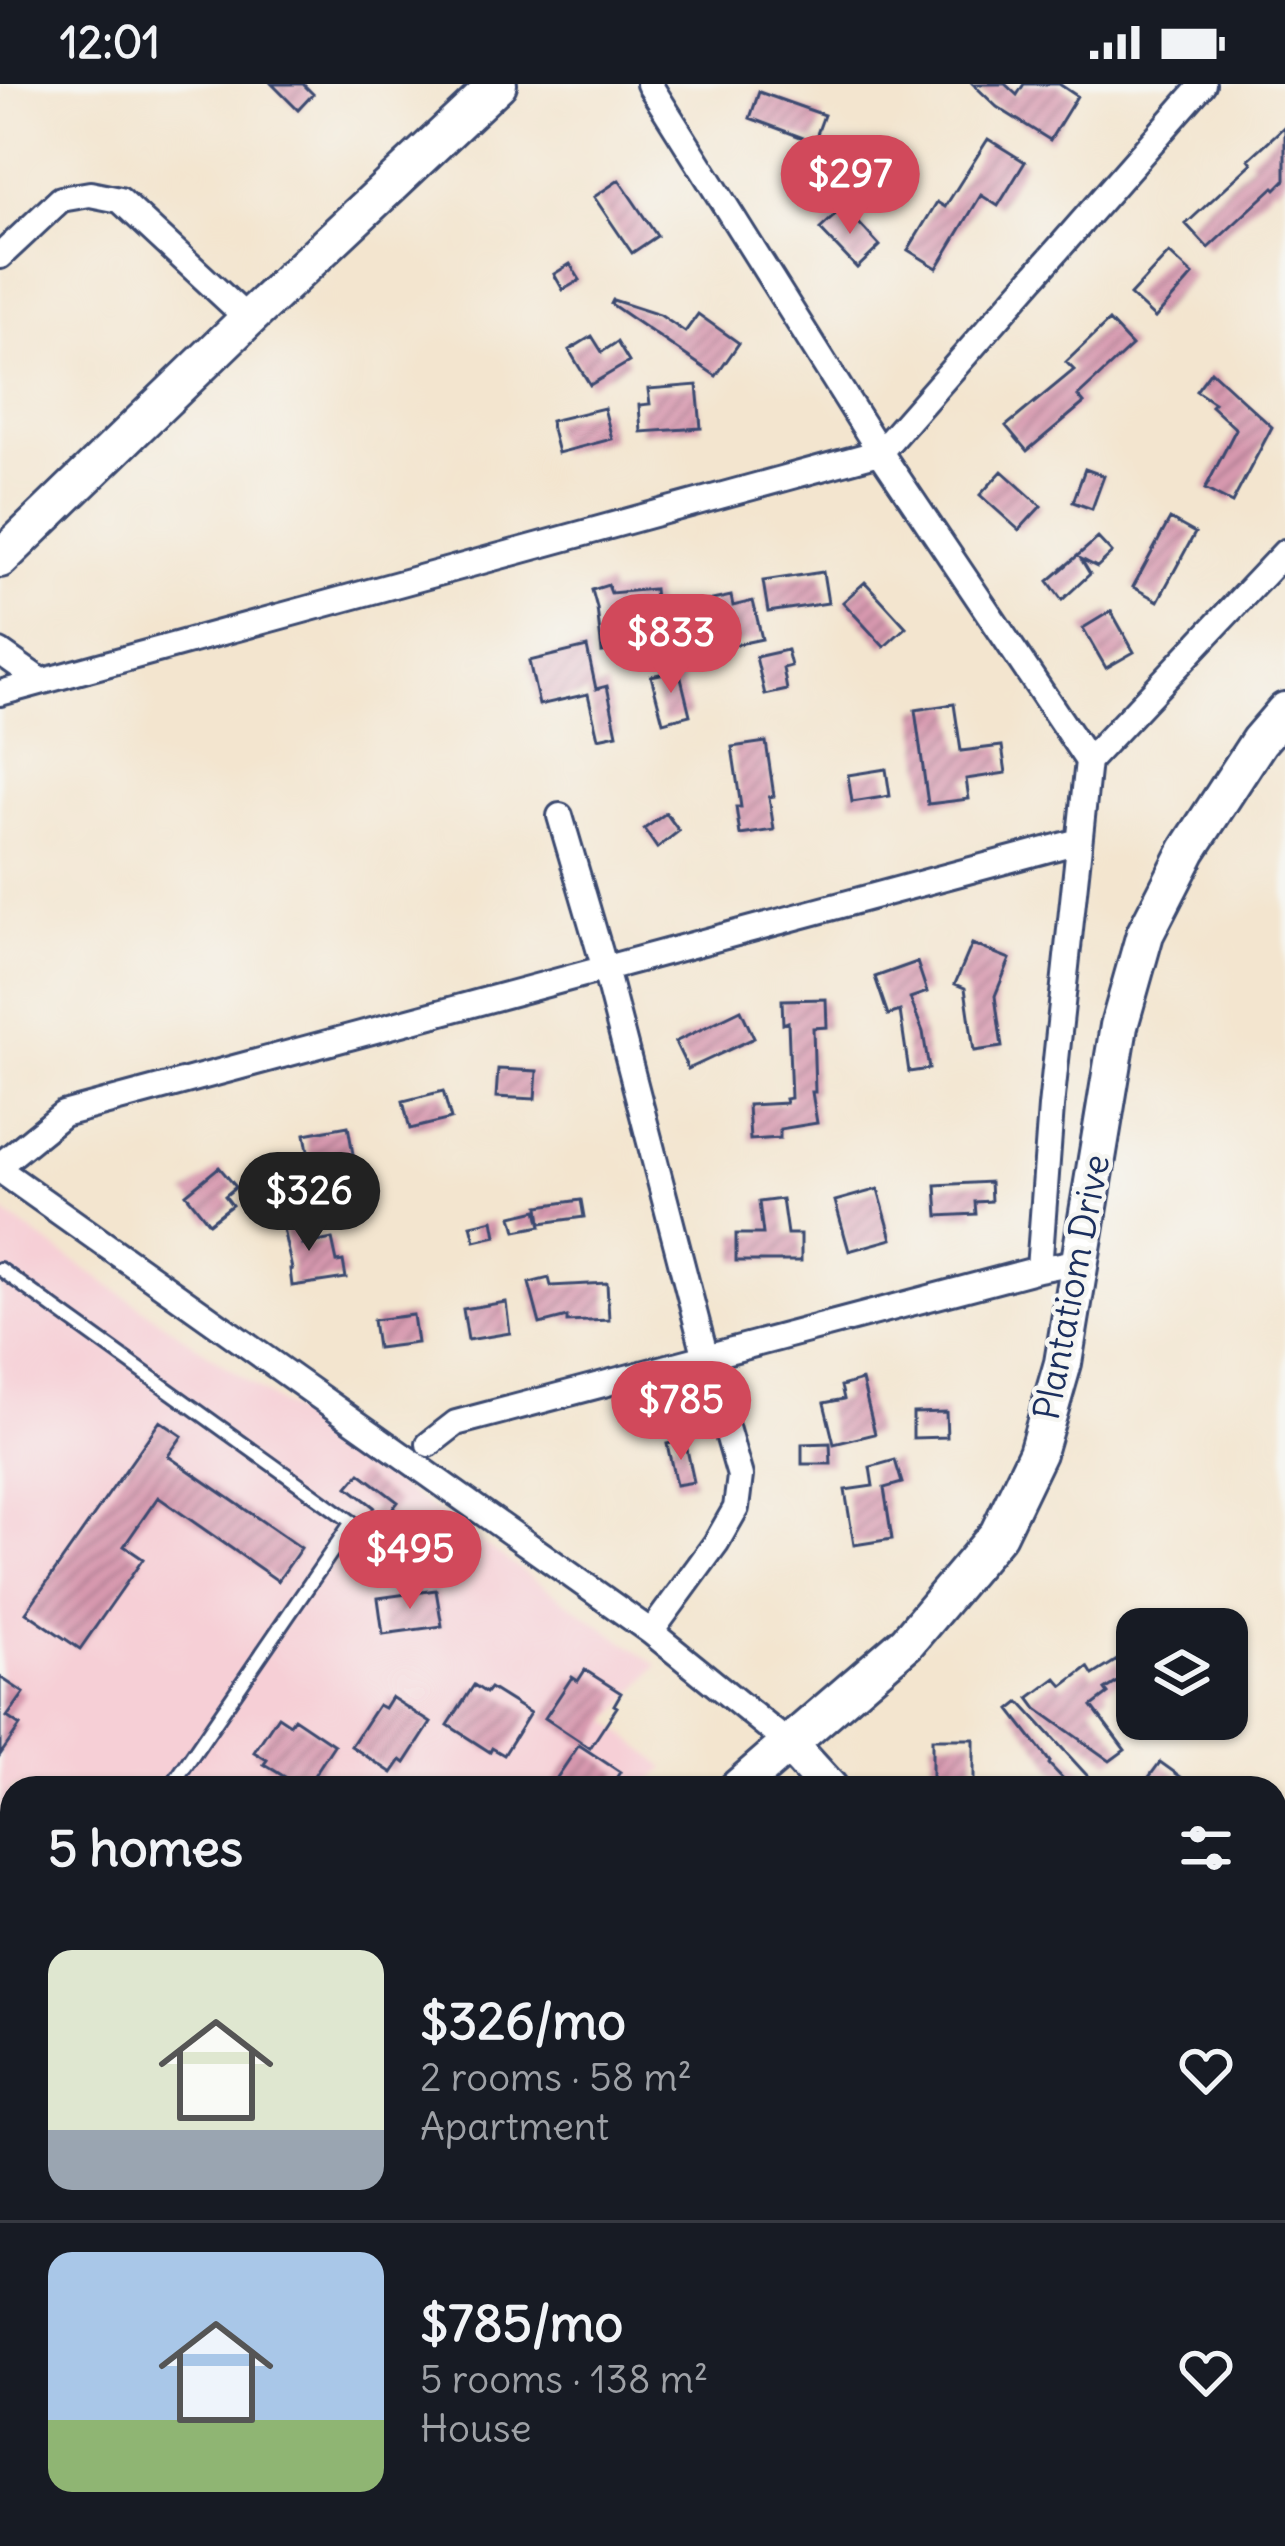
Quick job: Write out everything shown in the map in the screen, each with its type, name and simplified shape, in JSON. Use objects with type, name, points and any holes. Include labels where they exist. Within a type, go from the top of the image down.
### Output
[{"type":"street","points":[[0,560],[498,84]]},
{"type":"street","points":[[650,84],[880,452],[1088,761]]},
{"type":"street","points":[[0,693],[880,452],[1203,84]]},
{"type":"street","points":[[0,256],[61,199],[90,194],[120,200],[248,319]]},
{"type":"street","points":[[1040,1269],[1051,1107],[1088,761],[1285,552]]},
{"type":"street","points":[[0,652],[41,681]]},
{"type":"street","name":"Plantatiom Drive","points":[[751,1776],[908,1642],[998,1534],[1037,1453],[1063,1363],[1119,1025],[1145,934],[1188,850],[1259,741],[1285,711]]},
{"type":"street","points":[[560,816],[740,1476],[736,1508],[652,1632]]},
{"type":"street","points":[[818,1776],[788,1743],[652,1632],[0,1168],[63,1114],[1079,841]]},
{"type":"street","points":[[429,1444],[456,1423],[1081,1262]]},
{"type":"lane","points":[[0,1269],[352,1522],[178,1776]]},
{"type":"shaded area","points":[[0,1210],[658,1665],[609,1721],[666,1768],[657,1776],[0,1776]]},
{"type":"building","points":[[272,84],[303,84],[313,94],[298,110]]},
{"type":"building","points":[[973,84],[1005,84],[1017,95],[1024,84],[1059,84],[1077,96],[1050,140],[997,107]]},
{"type":"building","points":[[759,92],[824,115],[814,142],[750,118]]},
{"type":"building","points":[[1285,126],[1285,180],[1208,248],[1186,224]]},
{"type":"building","points":[[988,139],[1025,162],[998,206],[981,195],[937,268],[908,250],[937,202],[945,207]]},
{"type":"building","points":[[874,147],[896,147],[896,172],[874,173]]},
{"type":"building","points":[[619,180],[657,236],[632,253],[594,197]]},
{"type":"building","points":[[844,207],[880,246],[857,268],[820,229]]},
{"type":"building","points":[[1169,253],[1193,275],[1155,318],[1130,295]]},
{"type":"building","points":[[570,264],[580,280],[563,290],[554,274]]},
{"type":"building","points":[[613,300],[660,315],[685,332],[698,314],[739,343],[716,376],[611,304]]},
{"type":"building","points":[[1109,321],[1132,346],[1078,396],[1084,403],[1027,451],[1006,426],[1074,370],[1066,362]]},
{"type":"building","points":[[592,336],[602,352],[617,342],[629,362],[590,385],[569,350]]},
{"type":"building","points":[[1211,371],[1272,427],[1232,503],[1205,489],[1236,429],[1211,406],[1214,403],[1196,391]]},
{"type":"building","points":[[697,385],[701,428],[641,432],[639,405],[650,404],[648,389]]},
{"type":"building","points":[[604,408],[612,439],[558,453],[550,421]]},
{"type":"building","points":[[1085,469],[1104,476],[1092,509],[1073,502]]},
{"type":"building","points":[[1002,471],[1041,506],[1019,530],[980,495]]},
{"type":"building","points":[[1170,519],[1195,533],[1158,601],[1133,587]]},
{"type":"building","points":[[1098,538],[1112,553],[1097,567],[1081,559],[1090,574],[1062,600],[1048,581]]},
{"type":"building","points":[[823,572],[828,603],[768,612],[763,581]]},
{"type":"building","points":[[865,582],[906,627],[884,647],[843,602]]},
{"type":"building","points":[[608,585],[611,593],[654,589],[661,660],[634,662],[633,648],[602,652],[592,590]]},
{"type":"building","points":[[731,596],[733,606],[753,601],[762,639],[696,653],[688,618],[711,613],[708,601]]},
{"type":"building","points":[[1111,611],[1134,652],[1106,668],[1083,628]]},
{"type":"building","points":[[587,647],[596,689],[607,686],[617,734],[598,738],[588,694],[539,705],[529,661]]},
{"type":"building","points":[[787,650],[791,666],[783,668],[787,690],[765,695],[756,657]]},
{"type":"building","points":[[679,670],[690,715],[663,722],[651,676]]},
{"type":"building","points":[[954,704],[961,751],[1002,746],[1006,773],[966,779],[969,799],[928,804],[915,710]]},
{"type":"building","points":[[766,742],[774,830],[740,835],[732,747]]},
{"type":"building","points":[[886,769],[890,796],[852,802],[848,775]]},
{"type":"building","points":[[666,813],[679,831],[657,848],[644,829]]},
{"type":"building","points":[[972,944],[1010,959],[995,996],[1002,1047],[974,1051],[965,988],[955,984]]},
{"type":"building","points":[[917,962],[927,992],[910,998],[923,1032],[929,1069],[909,1072],[900,1011],[888,1015],[875,977]]},
{"type":"building","points":[[826,999],[827,1027],[813,1028],[812,1092],[817,1123],[780,1129],[780,1138],[750,1140],[748,1105],[786,1103],[791,1098],[788,1022],[783,1024],[782,1000]]},
{"type":"building","points":[[741,1010],[754,1038],[688,1069],[675,1042]]},
{"type":"building","points":[[498,1069],[537,1071],[535,1099],[496,1097]]},
{"type":"building","points":[[443,1091],[451,1119],[410,1129],[403,1101]]},
{"type":"building","points":[[348,1126],[353,1154],[310,1162],[305,1134]]},
{"type":"building","points":[[219,1167],[236,1187],[225,1196],[232,1205],[209,1223],[186,1194]]},
{"type":"building","points":[[990,1182],[991,1201],[975,1202],[976,1214],[938,1216],[936,1185]]},
{"type":"building","points":[[878,1189],[892,1239],[849,1251],[835,1201]]},
{"type":"building","points":[[782,1199],[787,1234],[801,1234],[801,1261],[736,1261],[736,1234],[763,1234],[759,1202]]},
{"type":"building","points":[[581,1200],[584,1217],[541,1223],[539,1206]]},
{"type":"building","points":[[293,1204],[303,1245],[332,1239],[346,1278],[292,1286],[278,1207]]},
{"type":"building","points":[[537,1210],[541,1226],[516,1231],[512,1216]]},
{"type":"building","points":[[493,1220],[496,1236],[475,1241],[471,1225]]},
{"type":"building","points":[[549,1278],[551,1286],[607,1283],[609,1320],[567,1322],[567,1317],[540,1324],[529,1283]]},
{"type":"building","points":[[506,1302],[510,1333],[468,1340],[463,1309]]},
{"type":"building","points":[[413,1315],[417,1343],[377,1348],[373,1320]]},
{"type":"building","points":[[862,1380],[875,1434],[834,1444],[824,1403],[844,1399],[841,1386]]},
{"type":"building","points":[[946,1412],[947,1437],[913,1438],[913,1413]]},
{"type":"building","points":[[160,1421],[182,1436],[168,1456],[301,1548],[278,1581],[158,1497],[124,1546],[143,1559],[80,1649],[26,1612]]},
{"type":"building","points":[[685,1440],[694,1482],[676,1485],[667,1444]]},
{"type":"building","points":[[830,1443],[831,1464],[802,1464],[802,1444]]},
{"type":"building","points":[[895,1460],[902,1483],[884,1488],[892,1539],[854,1545],[845,1490],[873,1486],[870,1467]]},
{"type":"building","points":[[360,1473],[398,1502],[363,1546],[356,1542],[374,1507],[348,1487]]},
{"type":"building","points":[[436,1590],[442,1626],[383,1634],[378,1598]]},
{"type":"building","points":[[1116,1661],[1116,1683],[1092,1706],[1125,1750],[1110,1761],[1037,1709],[1029,1698],[1056,1678],[1063,1686],[1088,1667],[1093,1675]]},
{"type":"building","points":[[585,1670],[621,1693],[590,1748],[545,1718],[572,1677],[578,1681]]},
{"type":"building","points":[[0,1677],[24,1693],[7,1717],[20,1726],[0,1755]]},
{"type":"building","points":[[474,1685],[486,1693],[490,1688],[530,1713],[504,1755],[492,1748],[490,1752],[448,1725]]},
{"type":"building","points":[[391,1697],[431,1723],[405,1763],[401,1760],[392,1773],[351,1746],[378,1705],[384,1708]]},
{"type":"building","points":[[1020,1702],[1088,1776],[1060,1776],[1010,1710]]},
{"type":"building","points":[[278,1716],[290,1724],[294,1718],[334,1745],[314,1776],[283,1776],[254,1752]]},
{"type":"building","points":[[932,1739],[974,1739],[974,1776],[932,1776]]},
{"type":"building","points":[[579,1745],[620,1772],[618,1776],[558,1776]]},
{"type":"building","points":[[1160,1762],[1180,1776],[1150,1776]]}]
